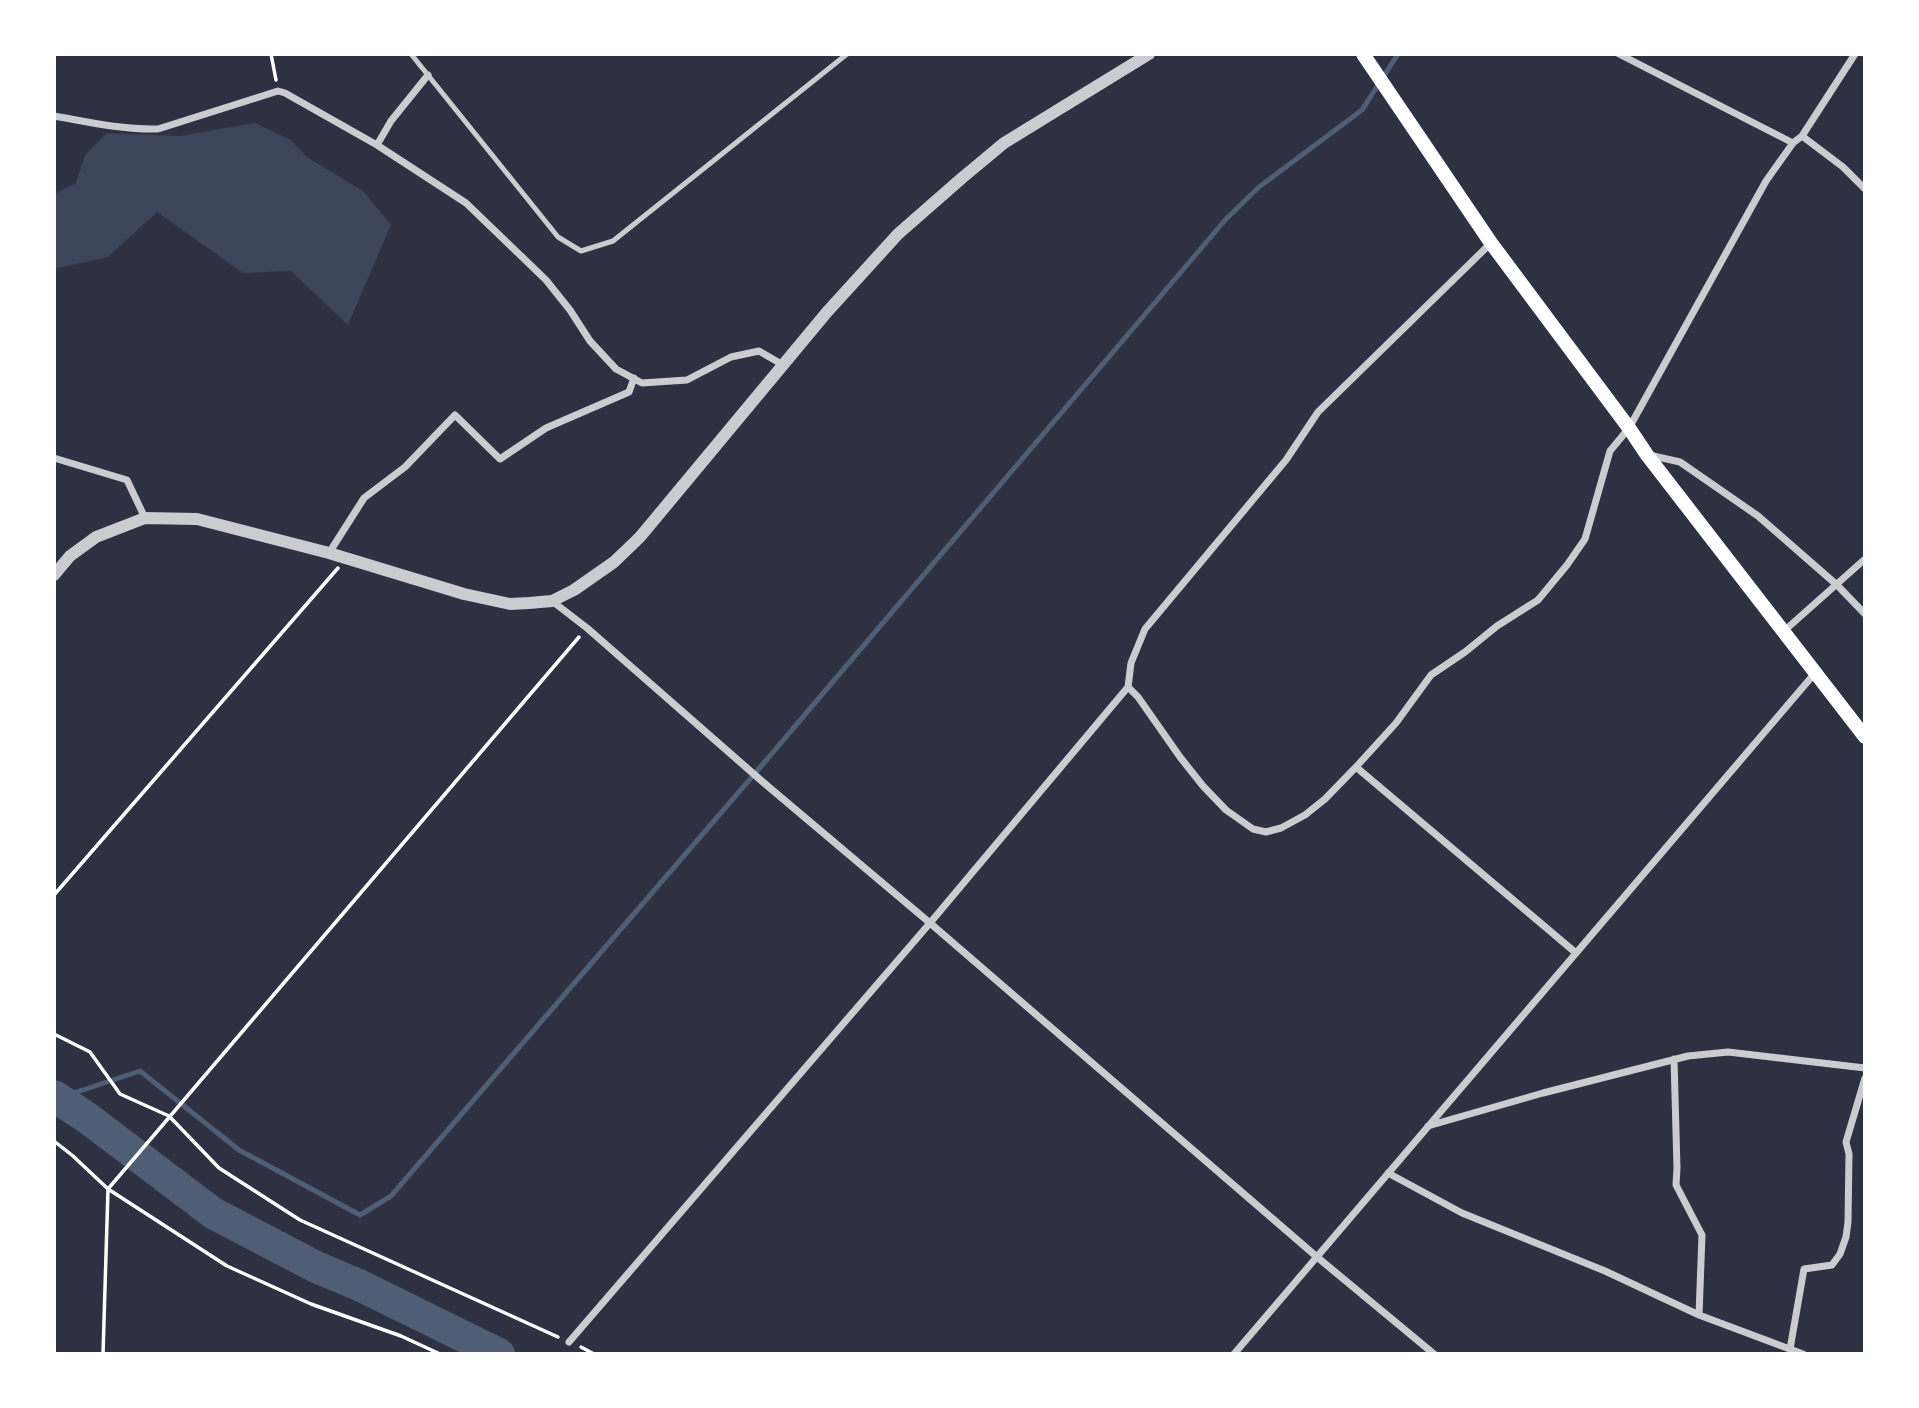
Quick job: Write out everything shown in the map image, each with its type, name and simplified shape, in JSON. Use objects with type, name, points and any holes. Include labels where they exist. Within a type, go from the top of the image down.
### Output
[{"type":"main road","points":[[1363,54],[1490,243],[1647,454],[1865,737]]},
{"type":"street","points":[[54,575],[70,556],[96,537],[145,519],[197,519],[329,553],[464,594],[510,604],[552,601],[574,590],[614,562],[640,537],[827,312],[898,234],[1004,143],[1149,54]]},
{"type":"street","points":[[1619,54],[1793,143]]},
{"type":"street","points":[[1128,687],[1203,786],[1226,810],[1253,829],[1266,832],[1281,828],[1305,815],[1325,799],[1396,723],[1431,676],[1497,626],[1538,600],[1567,565],[1585,539],[1610,451],[1629,428],[1766,181],[1793,143],[1802,136],[1855,54]]},
{"type":"street","points":[[377,145],[391,121],[428,75]]},
{"type":"street","points":[[54,116],[106,126],[158,128],[278,91],[285,93],[377,145],[466,203],[546,280],[590,341],[616,369],[642,383],[687,380],[731,357],[759,351],[783,365]]},
{"type":"street","points":[[1802,136],[1843,167],[1865,189]]},
{"type":"street","points":[[569,1342],[930,923],[1128,687],[1131,663],[1145,629],[1286,460],[1318,412],[1490,243]]},
{"type":"street","points":[[329,553],[364,498],[405,467],[455,415],[500,459],[546,428],[629,392],[634,378]]},
{"type":"street","points":[[1647,454],[1680,462],[1758,516],[1837,585],[1865,614]]},
{"type":"street","points":[[54,458],[127,480],[145,519]]},
{"type":"street","points":[[1784,631],[1865,559]]},
{"type":"street","points":[[552,601],[587,628],[746,768],[1317,1257],[1434,1354]]},
{"type":"street","points":[[1234,1354],[1816,672]]},
{"type":"street","points":[[1356,767],[1576,953]]},
{"type":"street","points":[[1427,1126],[1688,1056],[1728,1052],[1865,1068]]},
{"type":"street","points":[[1674,1059],[1676,1185],[1702,1236],[1699,1315]]},
{"type":"street","points":[[1790,1349],[1804,1269],[1832,1265],[1840,1254],[1846,1237],[1849,1154],[1846,1142],[1865,1078]]},
{"type":"street","points":[[1388,1173],[1462,1213],[1605,1271],[1699,1315],[1803,1354]]},
{"type":"lane","points":[[411,54],[558,237],[581,251],[613,241],[847,54]]},
{"type":"path","points":[[271,54],[278,91]]},
{"type":"path","points":[[54,895],[346,559]]},
{"type":"path","points":[[103,1354],[108,1189],[587,628]]},
{"type":"path","points":[[54,1034],[90,1052],[120,1094],[171,1114],[219,1168],[300,1220],[569,1342]]},
{"type":"path","points":[[54,1141],[108,1189],[227,1266],[311,1304],[401,1336],[440,1354]]},
{"type":"shaded area","points":[[255,123],[291,140],[307,157],[363,191],[391,225],[348,325],[291,271],[243,273],[157,212],[108,257],[54,269],[54,194],[76,183],[85,155],[107,133],[180,136]]},
{"type":"waterway","points":[[59,1098],[140,1071],[239,1150],[360,1215],[391,1196],[763,764],[1226,219],[1259,187],[1362,110],[1398,54]]},
{"type":"waterway","points":[[54,1096],[213,1213],[316,1267],[359,1285],[499,1354]]}]
